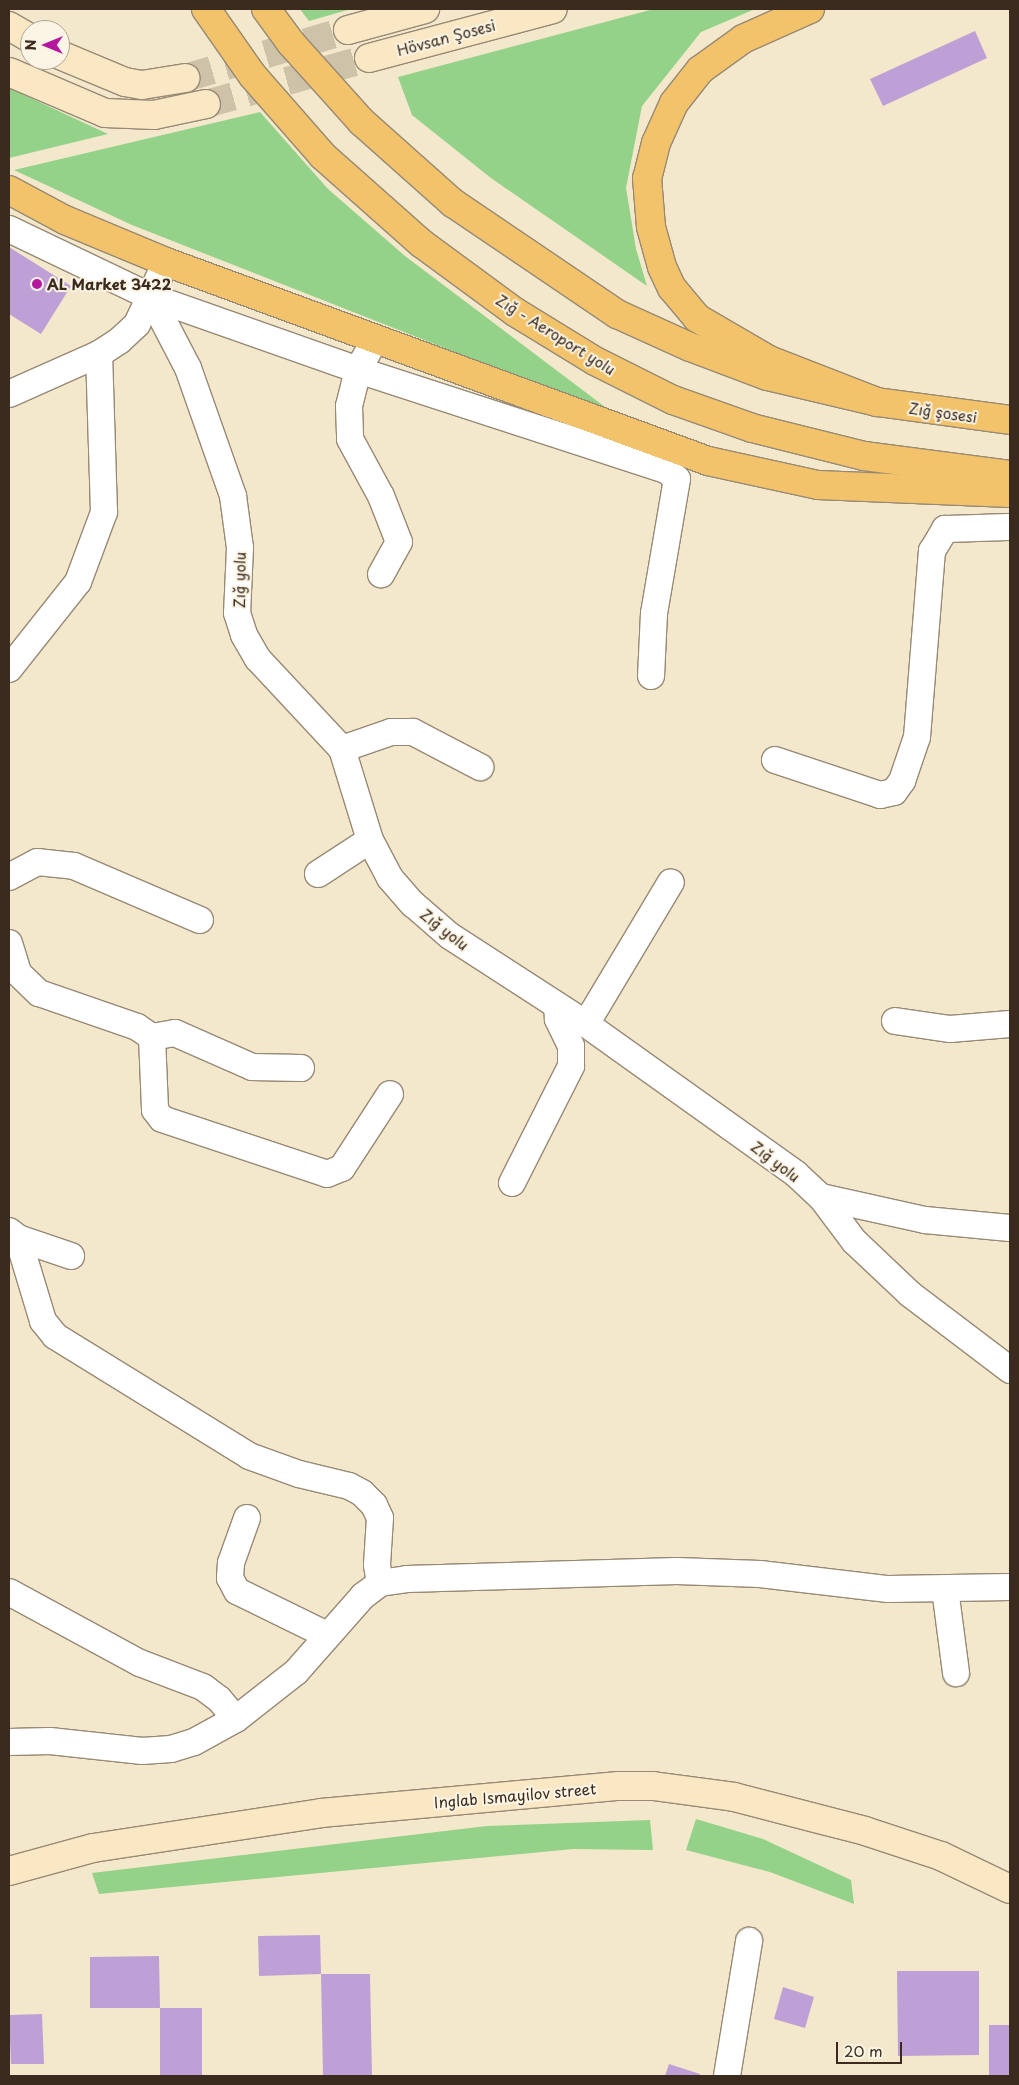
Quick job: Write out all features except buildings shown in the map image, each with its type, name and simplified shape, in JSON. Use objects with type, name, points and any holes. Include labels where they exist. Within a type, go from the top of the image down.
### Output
[{"type":"highway","name":"Zığ - Aeroport yolu","points":[[206,9],[252,76],[323,156],[422,243],[515,312],[595,361],[672,400],[752,428],[864,456],[1010,475]]},
{"type":"highway","points":[[266,9],[291,43],[362,122],[453,203],[617,314],[690,347],[768,376],[877,402]]},
{"type":"highway","points":[[810,9],[743,39],[700,70],[674,103],[656,142],[647,178],[650,227],[662,267],[672,288],[698,318],[769,360],[877,402]]},
{"type":"highway","points":[[9,190],[65,220],[166,262],[708,461],[769,477],[818,485],[884,490],[1010,493]]},
{"type":"highway","name":"Zığ şosesi","points":[[877,402],[1010,420]]},
{"type":"main road","points":[[348,30],[425,9]]},
{"type":"main road","name":"Hövsan Şosesi","points":[[369,58],[553,9]]},
{"type":"main road","points":[[9,26],[20,32]]},
{"type":"main road","points":[[70,59],[125,82],[142,85],[185,78]]},
{"type":"main road","points":[[9,72],[62,97],[105,113],[154,115],[206,104]]},
{"type":"main road","name":"Inglab Ismayilov street","points":[[9,1871],[93,1848],[321,1812],[619,1786],[653,1786],[734,1797],[865,1830],[941,1856],[1010,1889]]},
{"type":"street","points":[[9,229],[151,297],[358,370],[666,470],[677,479],[654,613],[651,676]]},
{"type":"street","points":[[9,394],[99,354],[137,324],[166,262]]},
{"type":"street","name":"Zığ yolu","points":[[151,297],[188,368],[234,496],[240,548],[238,613],[244,635],[258,659],[342,749],[370,840],[390,878],[413,904],[450,936],[586,1024],[796,1174],[821,1197],[854,1241],[910,1294],[1010,1370]]},
{"type":"street","points":[[375,340],[358,370],[348,406],[350,439],[381,496],[399,542],[381,574]]},
{"type":"street","points":[[9,670],[78,582],[104,512],[99,354]]},
{"type":"street","points":[[775,760],[880,795],[894,792],[902,781],[917,737],[932,551],[945,529],[1010,527]]},
{"type":"street","points":[[342,749],[391,732],[413,732],[480,767]]},
{"type":"street","points":[[318,874],[370,840]]},
{"type":"street","points":[[9,878],[37,862],[74,866],[200,920]]},
{"type":"street","points":[[586,1024],[671,882]]},
{"type":"street","points":[[9,943],[18,973],[39,993],[137,1027],[152,1037],[175,1033],[252,1067],[301,1068]]},
{"type":"street","points":[[512,1182],[571,1066],[571,1046],[558,1019],[557,1006]]},
{"type":"street","points":[[895,1021],[950,1029],[1010,1024]]},
{"type":"street","points":[[152,1037],[155,1110],[162,1119],[327,1174],[342,1168],[390,1094]]},
{"type":"street","points":[[821,1197],[926,1220],[1009,1222]]},
{"type":"street","points":[[13,1235],[71,1256]]},
{"type":"street","points":[[13,1235],[43,1321],[55,1336],[249,1456],[299,1474],[348,1486],[374,1505],[380,1518],[377,1565],[380,1583]]},
{"type":"street","points":[[247,1518],[230,1563],[230,1578],[237,1591],[326,1635]]},
{"type":"street","points":[[9,1742],[28,1740],[142,1751],[171,1749],[194,1742],[236,1719],[296,1672],[326,1635],[363,1596],[380,1583],[407,1579],[677,1571],[760,1574],[888,1589],[1010,1588]]},
{"type":"street","points":[[945,1589],[956,1673]]},
{"type":"street","points":[[9,1592],[140,1663],[203,1687],[219,1699],[236,1719]]},
{"type":"street","points":[[727,2076],[749,1941]]},
{"type":"green space","points":[[300,9],[351,9],[309,21]]},
{"type":"green space","points":[[654,9],[755,9],[701,32],[642,106],[626,188],[636,249],[647,286],[491,178],[412,115],[398,77]]},
{"type":"green space","points":[[9,88],[108,134],[9,158]]},
{"type":"green space","points":[[260,112],[328,189],[405,256],[617,416],[132,225],[14,170]]},
{"type":"green space","points":[[696,1819],[763,1839],[851,1880],[854,1904],[770,1872],[686,1850]]},
{"type":"green space","points":[[650,1820],[653,1850],[573,1849],[99,1894],[92,1873],[487,1826]]},
{"type":"tunnel","points":[[185,78],[348,30]]},
{"type":"tunnel","points":[[206,104],[369,58]]},
{"type":"place","name":"AL Market 3422","points":[[37,284]]}]
